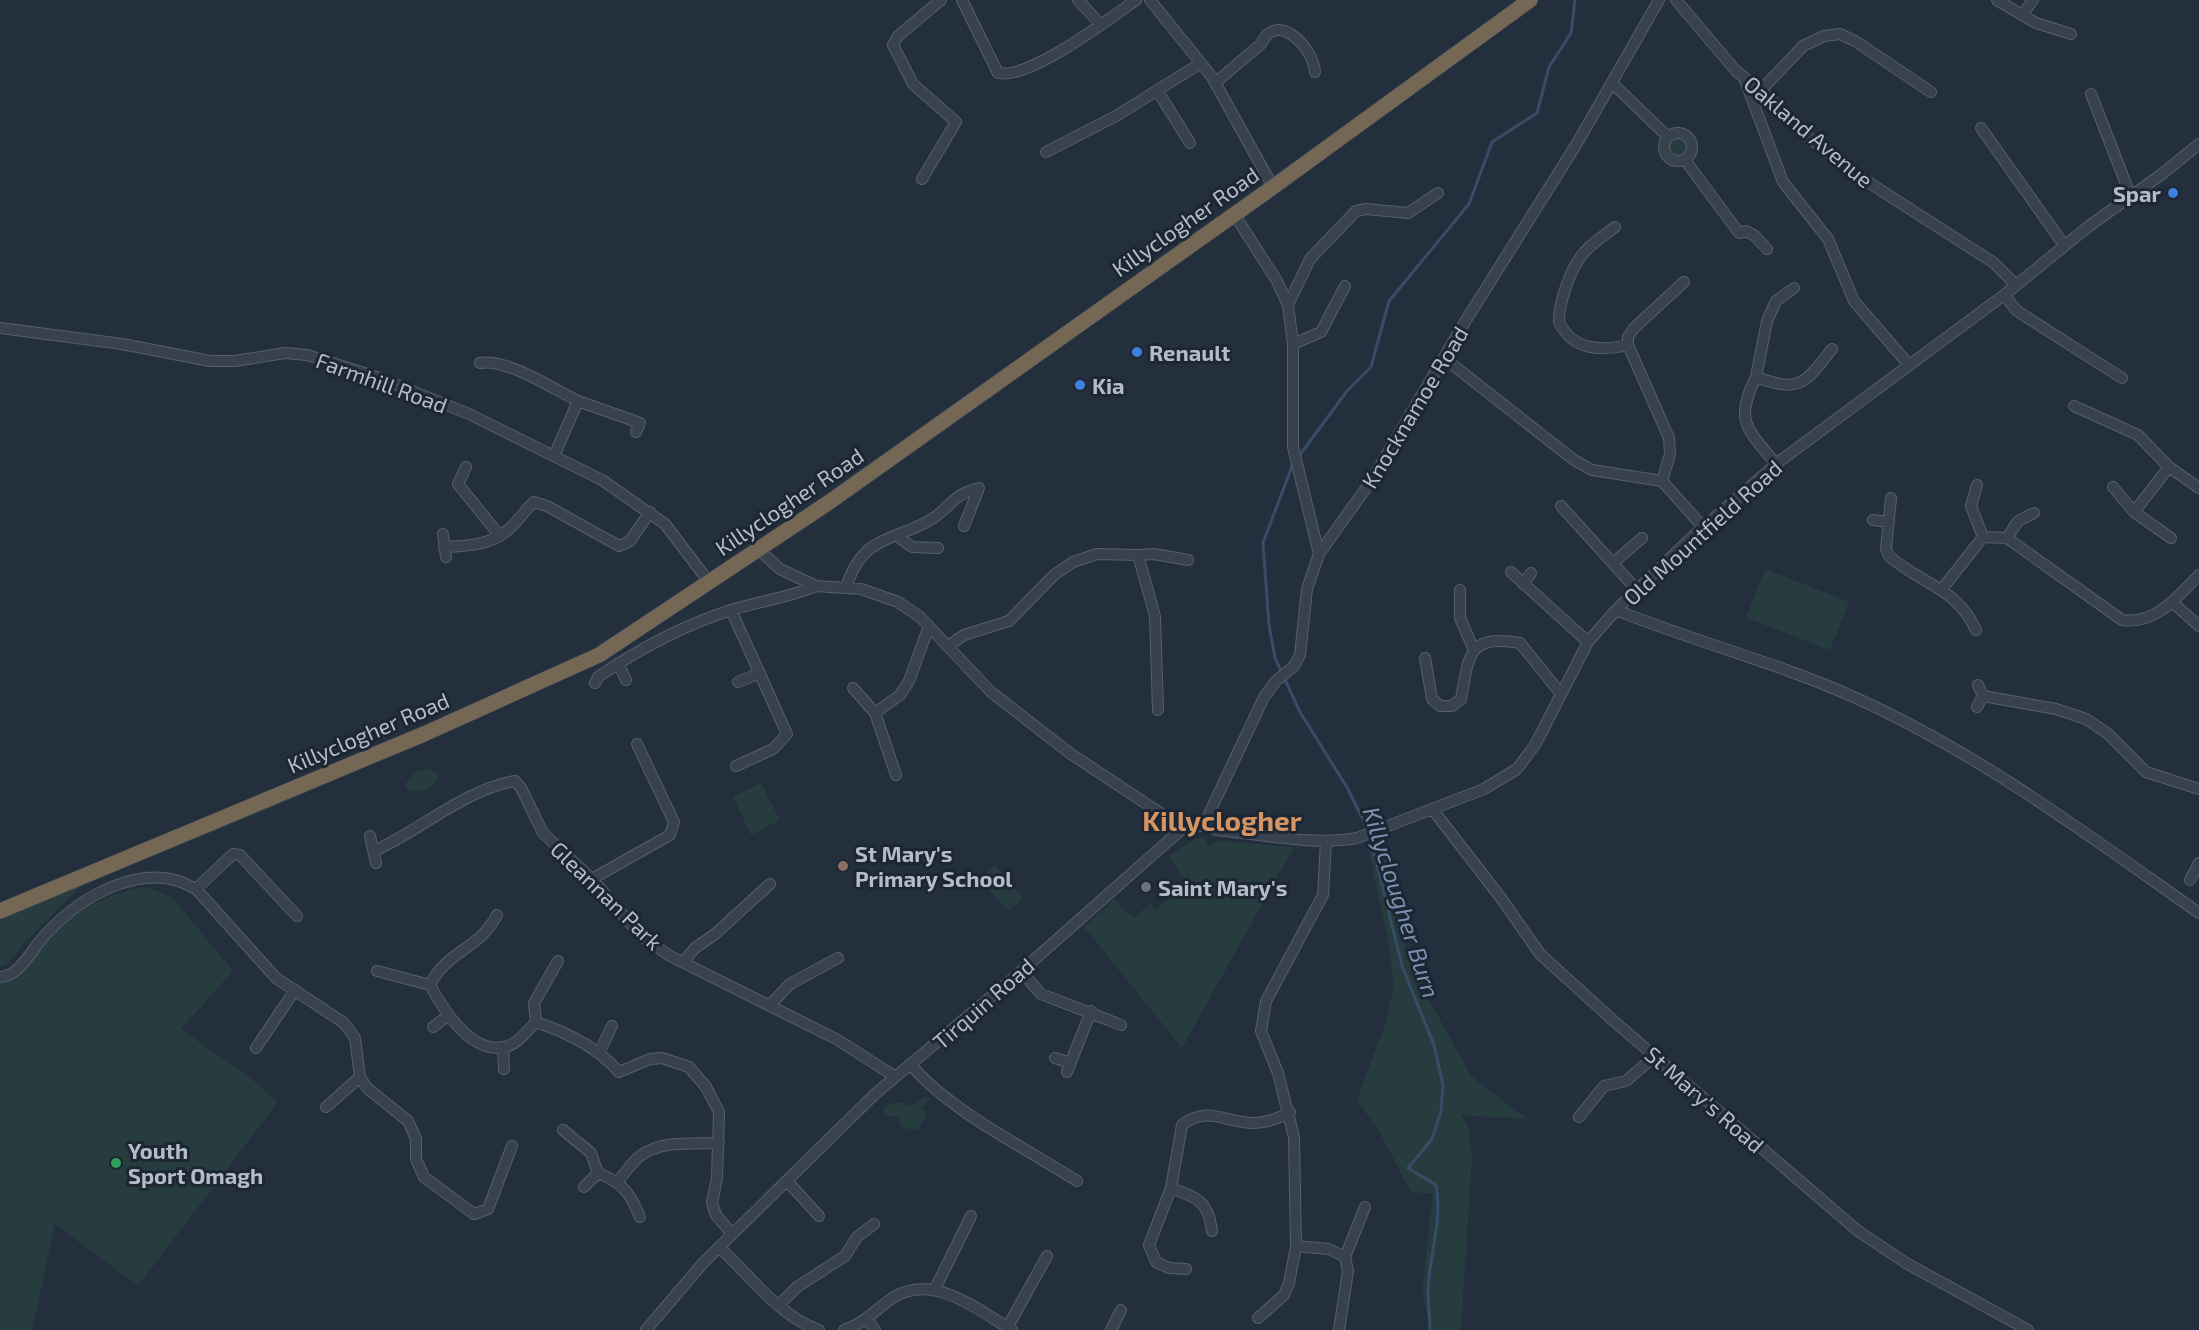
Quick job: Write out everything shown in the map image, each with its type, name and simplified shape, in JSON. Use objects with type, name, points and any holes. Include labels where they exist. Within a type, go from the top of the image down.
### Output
[{"type":"highway","name":"Killyclogher Road","points":[[0,911],[424,734],[599,655],[828,503],[1273,187],[1530,0]]},
{"type":"street","points":[[922,179],[956,122],[913,84],[893,45],[898,36],[941,0]]},
{"type":"street","points":[[962,0],[998,73],[1006,75],[1016,73],[1059,52],[1136,0]]},
{"type":"street","points":[[1078,0],[1101,25]]},
{"type":"street","points":[[1150,0],[1215,83],[1273,187]]},
{"type":"street","name":"Knocknamoe Road","points":[[1208,825],[1208,816],[1254,718],[1276,681],[1287,672],[1300,655],[1307,589],[1319,554],[1371,481],[1612,83],[1659,0]]},
{"type":"street","name":"Oakland Avenue","points":[[1676,0],[1744,77],[1761,90],[1798,129],[1854,173],[1994,262],[2016,285]]},
{"type":"street","points":[[1997,0],[2036,23],[2071,34]]},
{"type":"street","points":[[2022,15],[2034,0]]},
{"type":"street","points":[[1215,83],[1261,44],[1265,35],[1275,30],[1288,32],[1307,45],[1314,60],[1315,72]]},
{"type":"street","points":[[1761,90],[1803,46],[1824,36],[1840,34],[1855,41],[1931,92]]},
{"type":"street","points":[[1046,152],[1116,116],[1201,63]]},
{"type":"street","points":[[1744,77],[1783,182],[1828,238],[1854,301],[1909,365]]},
{"type":"street","points":[[1612,83],[1668,136]]},
{"type":"street","points":[[1157,90],[1190,143]]},
{"type":"street","points":[[2091,94],[2128,189],[2133,195]]},
{"type":"street","points":[[1981,128],[2064,245]]},
{"type":"street","points":[[1668,136],[1681,133],[1688,136],[1692,148],[1685,160]]},
{"type":"street","points":[[1668,136],[1664,147],[1668,157],[1673,160],[1685,160]]},
{"type":"street","name":"Old Mountfield Road","points":[[1208,825],[1216,830],[1326,841],[1362,836],[1484,789],[1517,769],[1535,745],[1588,642],[1616,610],[1703,527],[1776,464],[2004,295],[2064,245],[2199,144]]},
{"type":"street","points":[[1685,160],[1739,233],[1746,231],[1755,236],[1767,249]]},
{"type":"street","points":[[1288,305],[1310,259],[1330,240],[1344,220],[1356,211],[1366,208],[1408,213],[1438,193]]},
{"type":"street","points":[[1233,214],[1277,281],[1288,305],[1293,344],[1291,378],[1294,452],[1319,554]]},
{"type":"street","points":[[1615,227],[1591,245],[1581,256],[1563,301],[1559,322],[1563,330],[1588,348],[1605,351],[1628,345]]},
{"type":"street","points":[[1662,481],[1670,454],[1669,438],[1628,345],[1628,337],[1634,328],[1684,282]]},
{"type":"street","points":[[1293,344],[1321,332],[1345,286]]},
{"type":"street","points":[[1776,464],[1754,437],[1743,414],[1744,404],[1756,377],[1767,321],[1776,301],[1794,288]]},
{"type":"street","points":[[2004,295],[2017,311],[2122,378]]},
{"type":"street","name":"Farmhill Road","points":[[0,328],[122,344],[218,361],[285,353],[307,355],[423,394],[602,480],[665,524],[709,582]]},
{"type":"street","points":[[1756,377],[1784,386],[1793,385],[1811,375],[1832,348]]},
{"type":"street","points":[[1444,358],[1574,460],[1592,470],[1662,481],[1703,527]]},
{"type":"street","points":[[480,363],[491,361],[506,366],[578,401],[640,423],[636,432]]},
{"type":"street","points":[[554,456],[578,401]]},
{"type":"street","points":[[2074,406],[2138,435],[2169,466],[2199,488]]},
{"type":"street","points":[[2134,512],[2169,466]]},
{"type":"street","points":[[466,467],[458,484],[500,536]]},
{"type":"street","points":[[1977,485],[1971,506],[1983,537]]},
{"type":"street","points":[[2113,487],[2134,512],[2171,538]]},
{"type":"street","points":[[846,588],[852,568],[867,550],[941,513],[952,499],[978,488],[964,526]]},
{"type":"street","points":[[1891,498],[1886,549],[1889,556],[1942,589],[1967,612],[1976,630]]},
{"type":"street","points":[[443,534],[445,552],[500,536],[534,502],[547,506],[619,546],[630,541],[650,512]]},
{"type":"street","points":[[1561,506],[1637,590]]},
{"type":"street","points":[[2007,537],[2018,521],[2034,513]]},
{"type":"street","points":[[1873,520],[1889,522]]},
{"type":"street","points":[[897,536],[912,547],[938,548]]},
{"type":"street","points":[[1983,537],[2007,537],[2122,620],[2136,622],[2157,615],[2199,575]]},
{"type":"street","points":[[1942,589],[1983,537]]},
{"type":"street","points":[[1612,563],[1642,538]]},
{"type":"street","points":[[758,549],[780,569],[816,586],[873,591],[898,602],[928,626],[991,692],[1062,747],[1183,828],[1208,825]]},
{"type":"street","points":[[948,646],[964,634],[1009,621],[1054,575],[1073,562],[1097,554],[1154,554],[1188,560]]},
{"type":"street","points":[[1138,555],[1155,615],[1158,710]]},
{"type":"street","points":[[1511,572],[1588,642]]},
{"type":"street","points":[[1523,584],[1532,573]]},
{"type":"street","points":[[595,683],[598,677],[647,646],[731,610],[789,597],[816,586]]},
{"type":"street","points":[[1460,590],[1458,597],[1460,618],[1474,650]]},
{"type":"street","points":[[2172,602],[2199,626]]},
{"type":"street","points":[[731,610],[788,734],[773,749],[736,766]]},
{"type":"street","points":[[1616,610],[1792,670],[1858,699],[1930,735],[1994,770],[2199,913]]},
{"type":"street","points":[[875,713],[900,694],[909,681],[928,626]]},
{"type":"street","points":[[1425,658],[1432,699],[1440,706],[1452,706],[1461,699],[1470,654],[1477,646],[1492,642],[1520,643],[1561,694]]},
{"type":"street","points":[[618,663],[626,680]]},
{"type":"street","points":[[738,682],[760,673]]},
{"type":"street","points":[[853,688],[875,713],[896,775]]},
{"type":"street","points":[[1977,707],[1981,690],[2086,719],[2106,733],[2146,772],[2199,789]]},
{"type":"street","points":[[592,879],[670,835],[674,822],[637,744]]},
{"type":"street","name":"Gleannan Park","points":[[374,851],[403,838],[466,799],[515,781],[521,788],[543,833],[592,879],[642,937],[670,956],[771,1004],[838,1040],[894,1076]]},
{"type":"street","name":"St Mary's Road","points":[[1433,810],[1501,898],[1540,954],[1655,1056],[1858,1231],[1906,1263],[2028,1330]]},
{"type":"street","name":"Tirquin Road","points":[[646,1330],[690,1277],[719,1247],[894,1076],[1021,971],[1183,828]]},
{"type":"street","points":[[370,836],[376,863]]},
{"type":"street","points":[[1258,1318],[1284,1295],[1290,1283],[1296,1246],[1297,1189],[1290,1112],[1261,1031],[1262,1020],[1266,1001],[1323,895],[1326,841]]},
{"type":"street","points":[[196,889],[233,854],[240,855],[297,916]]},
{"type":"street","points":[[2190,880],[2199,863]]},
{"type":"street","points":[[0,978],[11,975],[46,934],[90,898],[109,889],[154,876],[181,880],[196,889],[276,978],[344,1023],[355,1038],[360,1077],[367,1088],[408,1121],[416,1139],[416,1159],[424,1177],[474,1214],[488,1209],[513,1146]]},
{"type":"street","points":[[684,961],[695,948],[715,934],[771,884]]},
{"type":"street","points":[[430,985],[443,965],[475,944],[490,929],[497,915]]},
{"type":"street","points":[[771,1004],[790,984],[838,958]]},
{"type":"street","points":[[377,971],[430,985],[463,1033],[486,1045],[503,1048],[520,1039],[536,1022],[534,1004],[558,961]]},
{"type":"street","points":[[1021,971],[1041,994],[1091,1011],[1121,1025]]},
{"type":"street","points":[[256,1048],[295,990]]},
{"type":"street","points":[[1055,1058],[1068,1067],[1091,1011]]},
{"type":"street","points":[[433,1027],[449,1015]]},
{"type":"street","points":[[536,1022],[555,1028],[599,1053],[619,1072],[650,1059],[662,1058],[689,1068],[706,1087],[719,1112],[719,1143],[712,1203],[716,1215],[732,1234]]},
{"type":"street","points":[[599,1053],[612,1026]]},
{"type":"street","points":[[503,1048],[504,1069]]},
{"type":"street","points":[[1579,1117],[1604,1086],[1626,1081],[1655,1056]]},
{"type":"street","points":[[910,1064],[929,1085],[949,1101],[1077,1181]]},
{"type":"street","points":[[326,1107],[360,1077]]},
{"type":"street","points":[[1186,1269],[1169,1268],[1156,1262],[1149,1245],[1171,1188],[1178,1135],[1182,1125],[1190,1119],[1208,1114],[1263,1123],[1290,1112]]},
{"type":"street","points":[[563,1130],[591,1152],[598,1173],[618,1181],[634,1201],[640,1217]]},
{"type":"street","points":[[618,1181],[639,1157],[655,1148],[719,1143]]},
{"type":"street","points":[[584,1187],[598,1173]]},
{"type":"street","points":[[787,1181],[819,1216]]},
{"type":"street","points":[[1171,1188],[1195,1197],[1205,1205],[1212,1231]]},
{"type":"street","points":[[1340,1330],[1348,1271],[1345,1257],[1365,1207]]},
{"type":"street","points":[[935,1289],[971,1216]]},
{"type":"street","points":[[779,1305],[797,1287],[845,1256],[857,1238],[874,1224]]},
{"type":"street","points":[[1296,1246],[1329,1249],[1345,1257]]},
{"type":"street","points":[[719,1247],[801,1327],[819,1330]]},
{"type":"street","points":[[844,1330],[867,1319],[902,1294],[935,1289],[1010,1329],[1047,1256]]},
{"type":"street","points":[[1111,1330],[1121,1310]]},
{"type":"street","points":[[867,1319],[875,1330]]},
{"type":"green space","points":[[1674,138],[1682,138],[1687,143],[1685,154],[1674,156],[1669,151],[1669,143]]},
{"type":"green space","points":[[1765,569],[1849,602],[1830,650],[1746,618]]},
{"type":"green space","points":[[423,742],[255,815],[83,884],[24,943],[8,964],[0,967],[0,917]]},
{"type":"green space","points":[[429,768],[439,775],[431,787],[417,792],[407,789],[405,784],[415,772]]},
{"type":"green space","points":[[761,783],[780,820],[751,835],[733,797]]},
{"type":"green space","points":[[1205,837],[1208,846],[1220,841],[1294,847],[1182,1048],[1084,927],[1115,899],[1128,914],[1135,917],[1150,904],[1155,910],[1170,898],[1168,890],[1184,880],[1169,856],[1192,840]]},
{"type":"green space","points":[[1383,838],[1408,961],[1413,964],[1422,987],[1471,1076],[1527,1119],[1460,1115],[1468,1126],[1472,1157],[1461,1330],[1431,1330],[1422,1292],[1433,1194],[1411,1192],[1380,1133],[1357,1100],[1387,1019],[1394,985],[1388,940],[1368,848]]},
{"type":"green space","points":[[995,865],[1023,898],[1008,911],[980,879]]},
{"type":"green space","name":"Youth Sport Omagh","points":[[146,887],[172,897],[233,971],[181,1029],[253,1080],[278,1102],[138,1286],[55,1224],[32,1330],[0,1330],[0,980],[49,935],[85,909],[124,891]]},
{"type":"green space","points":[[926,1096],[930,1099],[921,1108],[925,1111],[926,1117],[917,1130],[903,1128],[897,1117],[885,1115],[883,1108],[898,1102],[912,1106]]},
{"type":"waterway","name":"Killyclougher Burn","points":[[1299,456],[1347,391],[1371,367],[1389,301],[1469,204],[1492,142],[1537,113],[1549,67],[1571,33],[1575,0]]},
{"type":"waterway","name":"Killyclougher Burn","points":[[1294,461],[1263,543],[1269,625],[1275,658],[1300,712],[1348,789],[1364,822],[1375,856],[1402,966],[1434,1045],[1443,1085],[1441,1111],[1432,1139],[1408,1168],[1436,1185],[1438,1198],[1437,1225],[1428,1292],[1430,1330]]},
{"type":"place","name":"Spar","points":[[2173,193]]},
{"type":"place","name":"Renault","points":[[1137,352]]},
{"type":"place","name":"Kia","points":[[1080,385]]},
{"type":"place","name":"St Mary's Primary School","points":[[843,866]]},
{"type":"place","name":"Saint Mary's","points":[[1146,887]]},
{"type":"place","name":"Youth Sport Omagh","points":[[116,1163]]},
{"type":"district","name":"Killyclogher","points":[[1222,820]]}]
